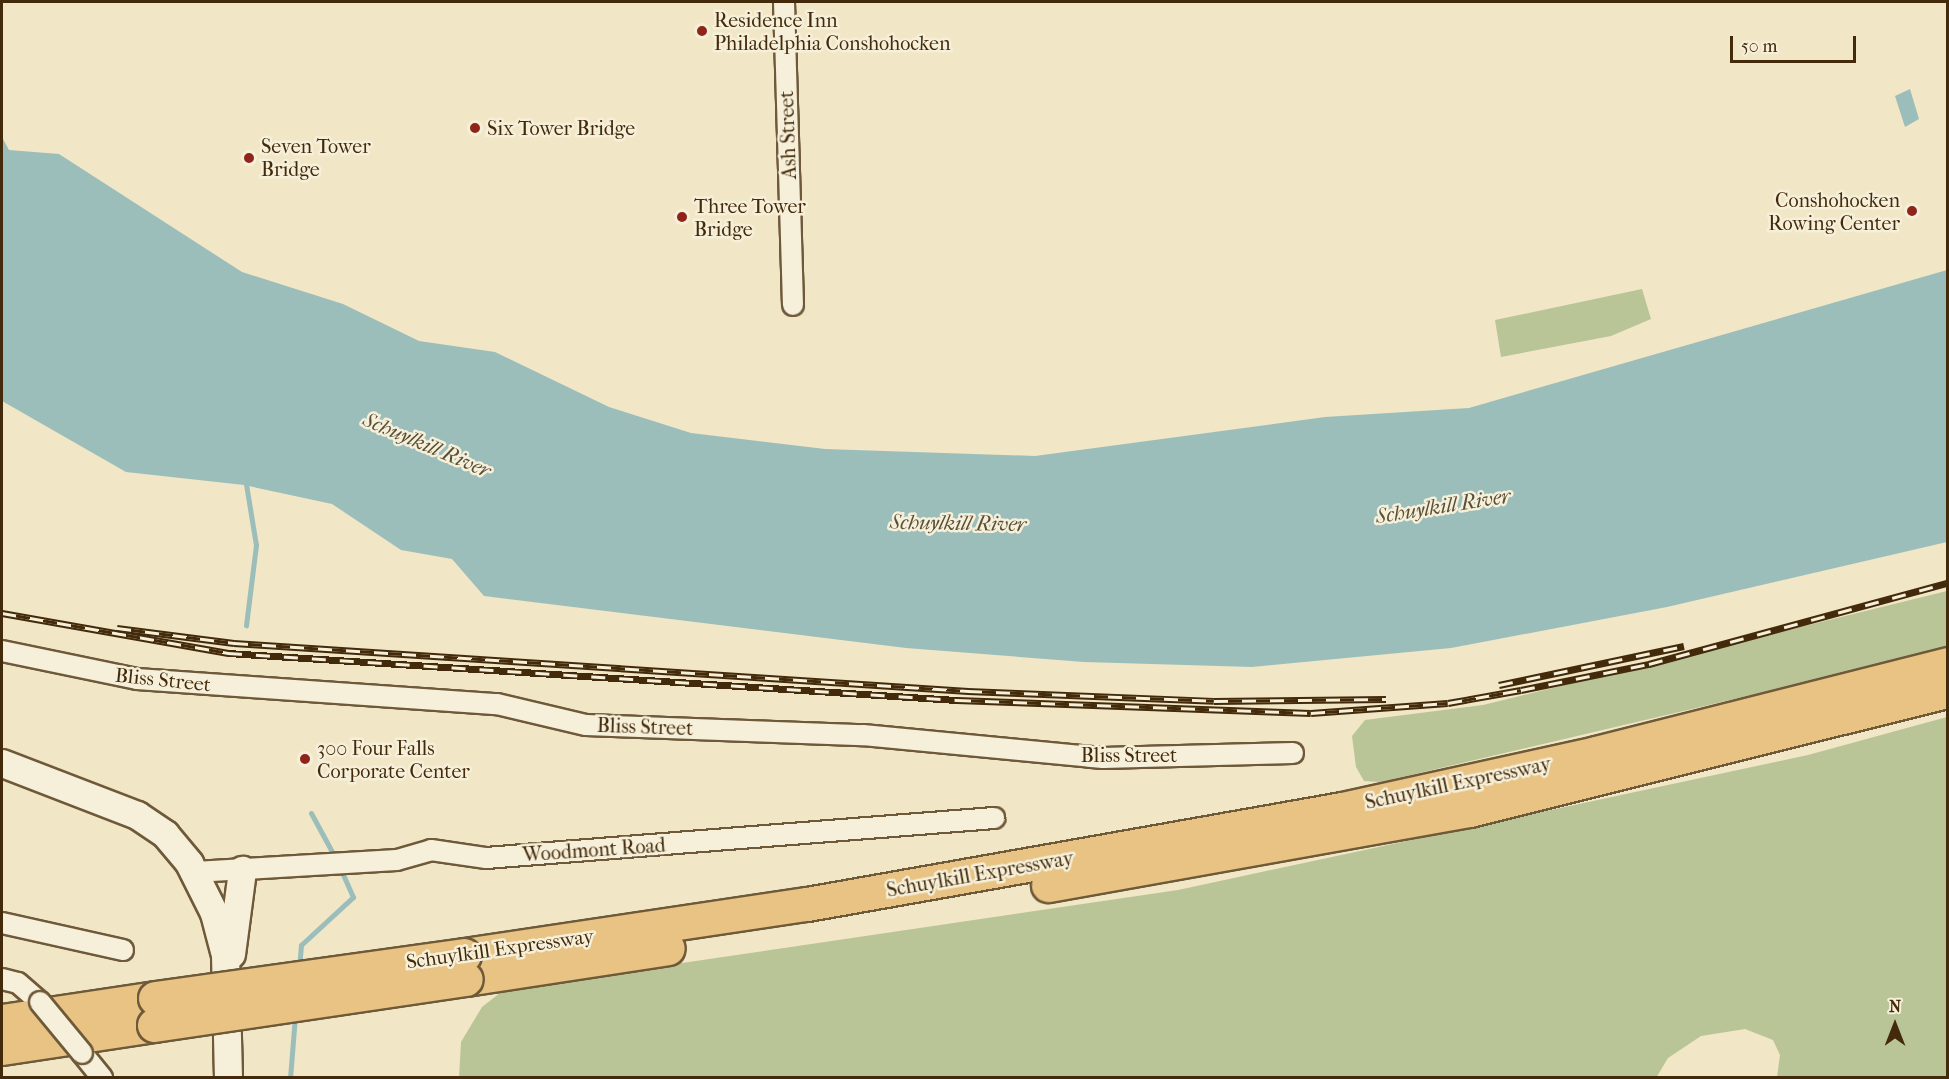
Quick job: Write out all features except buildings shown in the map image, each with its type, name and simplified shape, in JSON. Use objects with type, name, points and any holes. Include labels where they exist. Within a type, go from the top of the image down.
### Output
[{"type":"highway","name":"Schuylkill Expressway","points":[[465,967],[1342,808],[1596,753],[1947,664]]},
{"type":"highway","name":"Schuylkill Expressway","points":[[2,1021],[155,1012],[465,967],[818,925],[1469,810],[1947,691]]},
{"type":"highway","name":"Schuylkill Expressway","points":[[2,1048],[155,1012]]},
{"type":"main road","points":[[2,764],[147,820],[195,872],[214,913],[228,976]]},
{"type":"main road","points":[[228,1077],[228,976],[242,870]]},
{"type":"street","name":"Ash Street","points":[[784,2],[793,305]]},
{"type":"street","name":"Bliss Street","points":[[2,651],[137,680],[497,704],[586,725],[863,735],[1103,758],[1293,753]]},
{"type":"street","name":"Woodmont Road","points":[[195,872],[374,861],[431,850],[486,858],[994,818]]},
{"type":"street","points":[[2,923],[123,950]]},
{"type":"street","points":[[2,979],[18,983],[40,1002],[102,1077]]},
{"type":"green space","points":[[1642,289],[1651,319],[1611,336],[1501,357],[1495,320]]},
{"type":"green space","points":[[1947,591],[1947,649],[1381,782],[1364,781],[1356,767],[1352,736],[1365,720],[1483,705]]},
{"type":"green space","points":[[1947,717],[1947,1077],[1777,1077],[1780,1055],[1773,1040],[1745,1029],[1701,1036],[1668,1058],[1656,1078],[459,1078],[461,1042],[482,1007],[505,989],[1178,890],[1808,755]]},
{"type":"water","points":[[1910,89],[1919,119],[1905,127],[1895,96]]},
{"type":"water","name":"Schuylkill River","points":[[2,137],[9,150],[59,154],[242,272],[343,304],[419,341],[495,352],[609,407],[691,433],[825,449],[1035,456],[1325,417],[1469,408],[1947,270],[1947,542],[1667,607],[1451,648],[1252,667],[1084,662],[906,648],[484,596],[452,559],[401,550],[332,504],[244,485],[126,472],[2,401]]},
{"type":"waterway","points":[[245,478],[256,545],[246,625]]},
{"type":"waterway","points":[[311,813],[336,859]]},
{"type":"waterway","points":[[299,968],[301,945],[353,897],[340,868]]},
{"type":"waterway","points":[[290,1078],[295,1016]]},
{"type":"railway","points":[[2,613],[228,653],[957,700],[1311,713],[1448,703],[1649,664],[1948,583]]},
{"type":"railway","points":[[117,628],[234,643],[968,691],[1214,701],[1386,699]]},
{"type":"railway","points":[[1499,685],[1684,646]]},
{"type":"place","name":"Residence Inn Philadelphia Conshohocken","points":[[702,31]]},
{"type":"place","name":"Six Tower Bridge","points":[[475,128]]},
{"type":"place","name":"Seven Tower Bridge","points":[[249,158]]},
{"type":"place","name":"Conshohocken Rowing Center","points":[[1912,211]]},
{"type":"place","name":"Three Tower Bridge","points":[[682,217]]},
{"type":"place","name":"300 Four Falls Corporate Center","points":[[305,759]]}]
